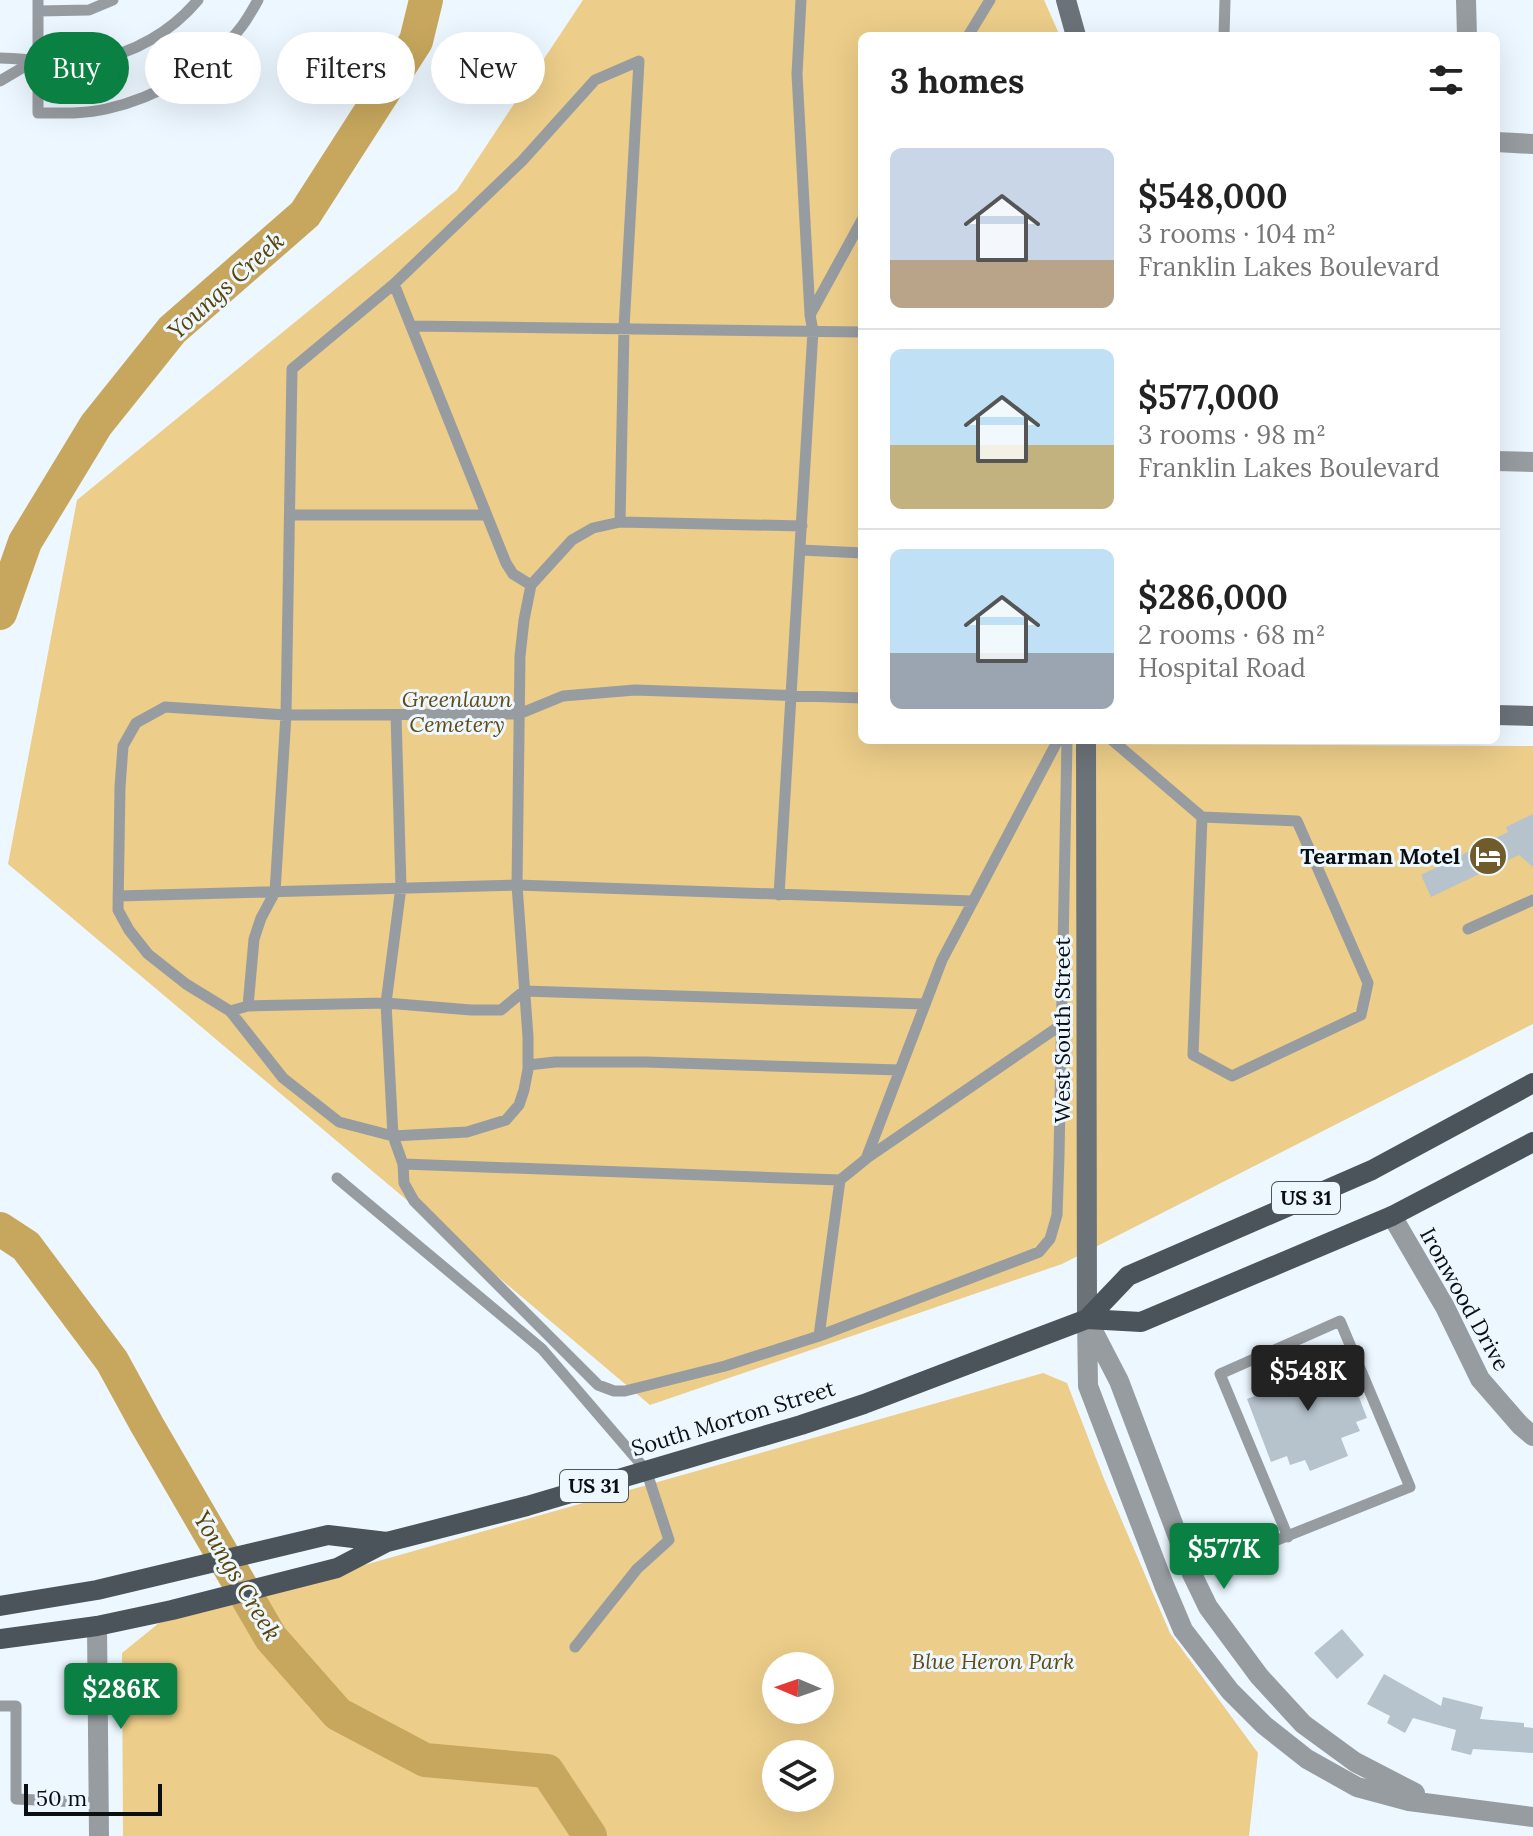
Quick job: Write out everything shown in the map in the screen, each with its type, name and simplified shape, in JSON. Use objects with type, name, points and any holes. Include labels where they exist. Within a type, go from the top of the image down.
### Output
[{"type":"main road","name":"US 31","points":[[1087,1319],[1128,1276],[1372,1170],[1533,1083]]},
{"type":"main road","name":"US 31","points":[[1087,1319],[1141,1322],[1392,1216],[1533,1142]]},
{"type":"main road","name":"South Morton Street","points":[[0,1639],[97,1626],[337,1568],[387,1542],[527,1506],[801,1425],[1087,1319]]},
{"type":"main road","name":"South Morton Street","points":[[0,1606],[97,1590],[328,1535],[387,1542]]},
{"type":"main road","points":[[97,1590],[97,1626]]},
{"type":"street","points":[[1066,0],[1075,32]]},
{"type":"street","points":[[1466,0],[1467,32]]},
{"type":"street","points":[[1500,142],[1533,144]]},
{"type":"street","points":[[1500,461],[1533,462]]},
{"type":"street","points":[[1500,715],[1533,716]]},
{"type":"street","name":"West South Street","points":[[1086,744],[1087,1319]]},
{"type":"street","name":"Ironwood Drive","points":[[1392,1216],[1445,1307],[1480,1379],[1533,1436]]},
{"type":"street","points":[[1087,1319],[1119,1381],[1192,1574],[1208,1607],[1225,1632],[1259,1676],[1303,1724],[1355,1762],[1445,1806]]},
{"type":"street","points":[[1087,1319],[1088,1386],[1164,1585],[1183,1630],[1230,1691],[1264,1725],[1307,1759],[1357,1787],[1409,1801],[1533,1817]]},
{"type":"street","points":[[1126,1482],[1153,1472]]},
{"type":"street","points":[[1164,1585],[1192,1574]]},
{"type":"street","points":[[97,1626],[99,1836]]},
{"type":"lane","points":[[38,32],[38,6],[89,10],[113,0]]},
{"type":"lane","points":[[129,50],[169,28],[188,13],[198,0]]},
{"type":"lane","points":[[129,102],[145,98],[186,76],[226,43],[241,27],[258,0]]},
{"type":"lane","points":[[779,895],[813,331],[797,74],[801,0]]},
{"type":"lane","points":[[970,32],[990,0]]},
{"type":"lane","points":[[1224,32],[1225,0]]},
{"type":"lane","points":[[0,58],[24,60]]},
{"type":"lane","points":[[248,1006],[254,939],[275,892],[286,715],[292,369],[394,284],[522,161],[595,80],[639,61],[624,328],[620,522]]},
{"type":"lane","points":[[0,81],[24,67]]},
{"type":"lane","points":[[38,104],[38,113],[70,113],[123,104]]},
{"type":"lane","points":[[810,315],[858,227]]},
{"type":"lane","points":[[394,284],[506,563],[513,574],[531,585]]},
{"type":"lane","points":[[411,326],[858,332]]},
{"type":"lane","points":[[290,515],[486,515]]},
{"type":"lane","points":[[802,526],[620,522],[593,528],[572,540],[531,585],[520,656],[519,714],[517,885],[528,1065],[519,1105],[506,1120],[467,1132],[393,1136],[339,1122],[283,1078],[230,1011],[186,984],[148,954],[118,910],[123,746],[136,723],[165,707],[286,715],[519,714],[563,696],[635,690],[858,698]]},
{"type":"lane","points":[[801,550],[858,553]]},
{"type":"lane","points":[[396,715],[401,887],[386,1003],[393,1136],[403,1164],[404,1183],[414,1201],[588,1376],[606,1390],[625,1391],[725,1366],[819,1336],[1039,1252],[1050,1239],[1057,1215],[1067,744]]},
{"type":"lane","points":[[866,1159],[942,960],[1056,744]]},
{"type":"lane","points":[[1117,744],[1202,817],[1297,821],[1368,983],[1361,1015],[1232,1076],[1193,1055],[1202,817]]},
{"type":"lane","points":[[118,896],[517,885],[972,901]]},
{"type":"lane","points":[[1468,929],[1533,900]]},
{"type":"lane","points":[[230,1011],[248,1006],[386,1003],[501,1010],[524,991],[924,1004]]},
{"type":"lane","points":[[403,1164],[840,1180],[1061,1025]]},
{"type":"lane","points":[[528,1065],[646,1062],[899,1070]]},
{"type":"lane","points":[[337,1178],[542,1349],[646,1470],[669,1540],[637,1569],[575,1647]]},
{"type":"lane","points":[[819,1336],[840,1180]]},
{"type":"lane","points":[[1192,1574],[1288,1537],[1410,1487],[1340,1321],[1220,1374],[1288,1537]]},
{"type":"lane","points":[[0,1706],[16,1706],[16,1799],[100,1803]]},
{"type":"green space","name":"Greenlawn Cemetery","points":[[583,0],[1044,0],[1058,32],[858,32],[858,744],[1533,746],[1533,1024],[1062,1264],[650,1405],[8,864],[77,500],[457,190],[514,104],[545,104],[545,57]]},
{"type":"green space","name":"Blue Heron Park","points":[[1043,1373],[1067,1383],[1170,1633],[1258,1753],[1249,1836],[123,1836],[122,1653],[159,1623]]},
{"type":"building","name":"Tearman Motel","points":[[1533,814],[1533,867],[1519,855],[1431,897],[1421,875],[1508,832],[1506,827]]},
{"type":"building","points":[[1329,1356],[1333,1366],[1345,1361],[1367,1418],[1356,1422],[1360,1431],[1341,1438],[1348,1456],[1310,1471],[1305,1460],[1290,1465],[1287,1456],[1271,1462],[1247,1399],[1259,1394],[1255,1384]]},
{"type":"building","points":[[1342,1629],[1364,1655],[1337,1679],[1314,1653]]},
{"type":"building","points":[[1384,1674],[1441,1706],[1443,1697],[1483,1707],[1480,1719],[1524,1723],[1524,1727],[1533,1728],[1533,1753],[1473,1749],[1471,1755],[1451,1750],[1456,1730],[1413,1718],[1405,1733],[1387,1723],[1390,1716],[1367,1704]]},
{"type":"waterway","name":"Youngs Creek","points":[[0,613],[25,542],[96,425],[172,330],[305,214],[416,41],[426,0]]},
{"type":"waterway","name":"Youngs Creek","points":[[0,1229],[26,1246],[112,1361],[271,1638],[338,1714],[425,1760],[547,1771],[590,1836]]},
{"type":"place","name":"Tearman Motel","points":[[1488,856]]}]
